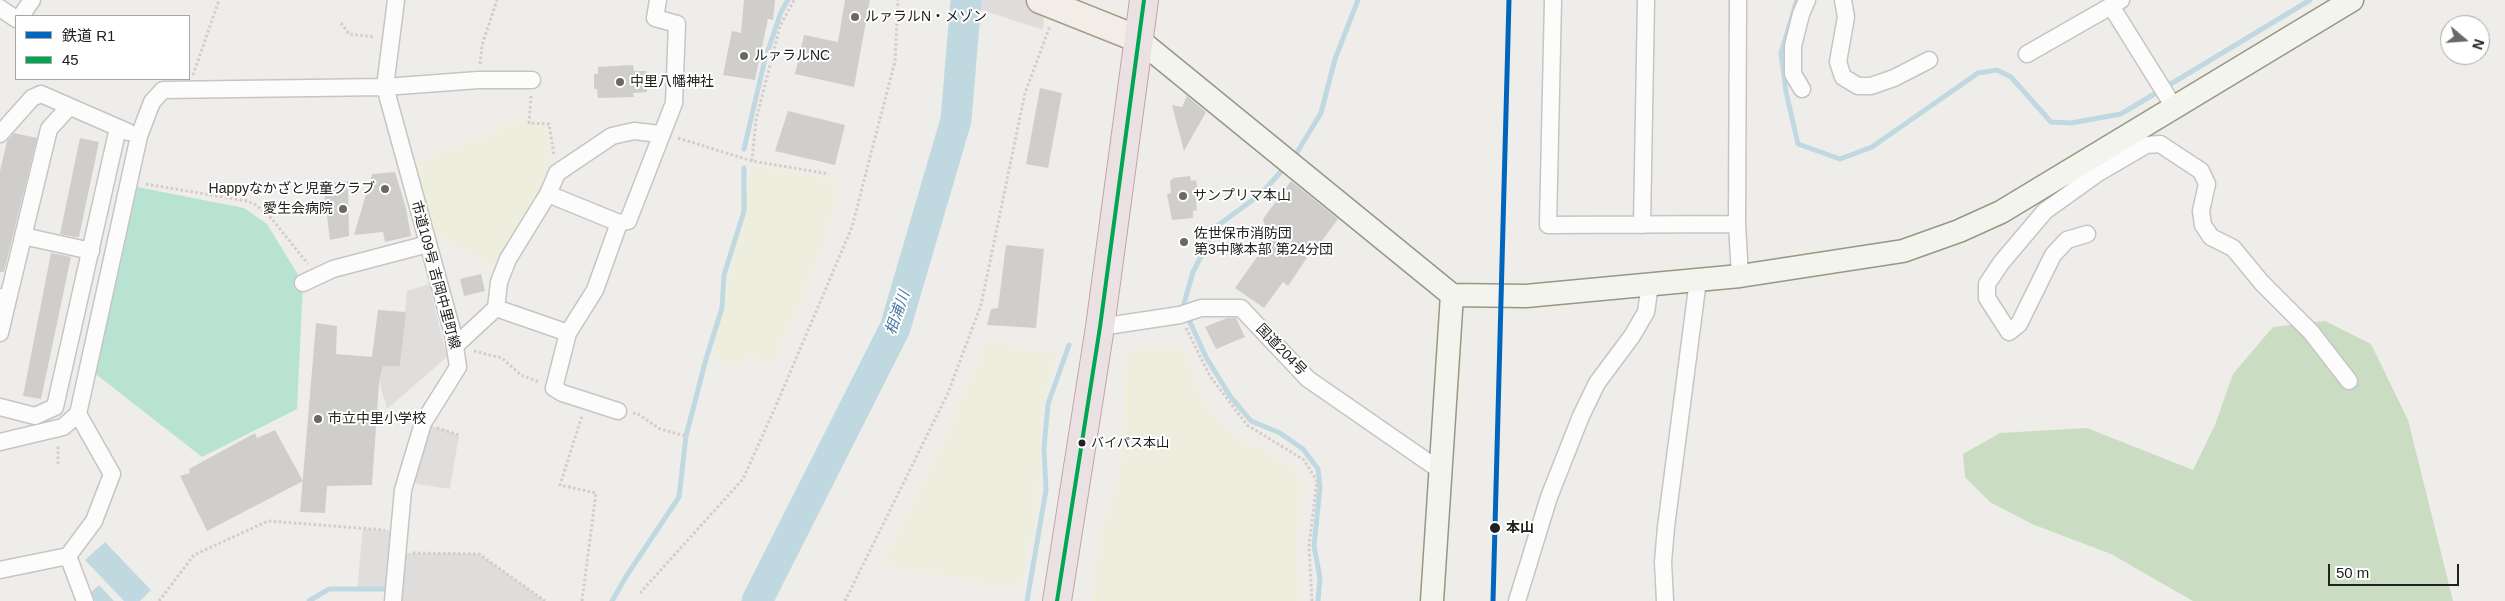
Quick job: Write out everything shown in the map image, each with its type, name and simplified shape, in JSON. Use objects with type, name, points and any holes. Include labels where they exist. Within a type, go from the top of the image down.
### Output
[{"type":"highway","points":[[1057,601],[1100,327],[1144,0]]},
{"type":"main road","points":[[1049,3],[1138,39]]},
{"type":"street","points":[[22,15],[32,0]]},
{"type":"street","name":"市道109号 吉岡中里町線","points":[[393,601],[399,553],[403,490],[423,423],[458,368],[455,346],[385,87],[396,0]]},
{"type":"street","points":[[548,194],[618,223],[628,221],[660,134],[674,102],[677,24],[655,18],[658,0]]},
{"type":"street","points":[[1553,0],[1548,225],[1737,224]]},
{"type":"street","points":[[1642,225],[1646,0]]},
{"type":"street","points":[[1738,0],[1737,224],[1740,276]]},
{"type":"street","points":[[1802,89],[1793,74],[1794,46],[1801,14],[1807,0]]},
{"type":"street","points":[[1843,0],[1846,16],[1838,62],[1843,77],[1858,86],[1871,86],[1894,78],[1929,60]]},
{"type":"street","points":[[2087,234],[2067,240],[2053,255],[2019,324],[2009,332],[1987,298],[1988,284],[2001,263],[2045,212],[2094,166],[2171,103],[2352,0]]},
{"type":"street","points":[[2027,54],[2116,3],[2156,79],[2171,103]]},
{"type":"street","points":[[1138,39],[1452,295],[1526,296],[1650,285],[1740,276],[1903,251],[1959,231],[2094,166],[2146,144],[2160,144],[2202,171],[2208,184],[2201,211],[2203,225],[2211,236],[2233,248],[2262,283],[2311,332],[2349,380]]},
{"type":"street","points":[[0,442],[63,427],[78,414],[139,136],[152,102],[163,90],[385,87],[478,80],[532,80]]},
{"type":"street","points":[[0,134],[32,98],[41,94],[139,136]]},
{"type":"street","points":[[0,333],[4,298],[23,236],[49,129],[70,107]]},
{"type":"street","points":[[0,407],[36,416],[55,407],[118,128]]},
{"type":"street","points":[[455,346],[496,308],[499,282],[508,259],[548,194],[557,173],[612,136],[634,131],[660,134]]},
{"type":"street","points":[[618,223],[595,290],[568,333],[554,388],[562,394],[618,411]]},
{"type":"street","points":[[23,236],[90,250]]},
{"type":"street","points":[[310,280],[333,269],[428,244]]},
{"type":"street","points":[[1665,601],[1663,562],[1666,527],[1698,280]]},
{"type":"street","points":[[1517,601],[1549,497],[1581,416],[1596,383],[1632,336],[1646,312],[1650,285]]},
{"type":"street","points":[[1432,601],[1452,295]]},
{"type":"street","points":[[496,308],[568,333]]},
{"type":"street","name":"国道204号","points":[[1100,327],[1180,315],[1201,308],[1241,308],[1308,379],[1441,471]]},
{"type":"street","points":[[0,570],[68,556],[94,521],[112,474],[78,414]]},
{"type":"street","points":[[68,556],[85,601]]},
{"type":"path","points":[[188,90],[219,0]]},
{"type":"path","points":[[478,80],[482,45],[497,0]]},
{"type":"path","points":[[752,161],[758,110],[780,26],[794,0]]},
{"type":"path","points":[[640,593],[743,479],[778,401],[852,227],[895,60],[898,0]]},
{"type":"path","points":[[845,601],[948,394],[981,305],[1025,93],[1049,3]]},
{"type":"path","points":[[341,23],[349,34],[390,39]]},
{"type":"path","points":[[532,80],[529,123],[549,124],[557,173]]},
{"type":"path","points":[[660,134],[703,145],[752,161],[829,174]]},
{"type":"path","points":[[130,180],[247,201],[256,205],[272,219],[310,280]]},
{"type":"path","points":[[1180,315],[1210,376],[1247,425],[1304,460],[1317,482],[1309,546],[1312,601]]},
{"type":"path","points":[[455,346],[502,358],[521,374],[554,388]]},
{"type":"path","points":[[582,601],[596,493],[560,485],[587,401]]},
{"type":"path","points":[[618,411],[638,414],[660,429],[686,436]]},
{"type":"path","points":[[159,601],[194,555],[268,521],[400,531]]},
{"type":"path","points":[[399,553],[479,554],[545,601]]},
{"type":"shaded area","points":[[429,284],[447,357],[387,409],[380,385],[383,366],[400,366],[407,291]]},
{"type":"shaded area","points":[[423,423],[459,435],[450,489],[405,482]]},
{"type":"shaded area","points":[[363,529],[400,531],[387,589],[357,589]]},
{"type":"shaded area","points":[[399,553],[479,554],[545,601],[393,601]]},
{"type":"green space","points":[[521,118],[545,125],[551,171],[496,267],[430,232],[412,163],[474,141]]},
{"type":"green space","points":[[752,166],[841,180],[823,247],[773,364],[744,356],[738,367],[712,357]]},
{"type":"green space","points":[[137,187],[244,208],[267,224],[303,283],[297,409],[202,457],[93,372]]},
{"type":"green space","points":[[2325,321],[2371,344],[2408,420],[2453,601],[2193,601],[2111,554],[2032,524],[1990,502],[1965,477],[1963,454],[2000,433],[2087,428],[2193,470],[2215,425],[2233,374],[2273,327]]},
{"type":"green space","points":[[987,339],[1039,352],[1058,349],[1041,408],[1039,502],[1020,589],[882,565],[954,418]]},
{"type":"green space","points":[[1179,344],[1212,415],[1236,437],[1274,455],[1298,472],[1304,487],[1296,534],[1297,566],[1304,589],[1301,601],[1091,601],[1100,538],[1119,475],[1125,427],[1124,382],[1129,351]]},
{"type":"water","points":[[105,542],[151,590],[140,601],[124,601],[85,560]]},
{"type":"water","points":[[99,585],[114,601],[95,601],[89,594]]},
{"type":"pier","points":[[952,0],[1045,0],[1043,30]]},
{"type":"building","points":[[744,0],[775,0],[773,20],[768,19],[755,80],[723,75],[732,31],[741,33]]},
{"type":"building","points":[[845,0],[870,0],[854,87],[795,74],[804,35],[838,42]]},
{"type":"building","name":"中里八幡神社","points":[[633,65],[634,71],[646,71],[647,92],[633,93],[634,97],[598,98],[597,89],[594,89],[594,74],[598,74],[598,67]]},
{"type":"building","points":[[1040,88],[1062,93],[1048,168],[1026,164]]},
{"type":"building","points":[[1187,96],[1206,112],[1184,151],[1172,105],[1182,107]]},
{"type":"building","points":[[788,111],[845,125],[835,165],[775,151]]},
{"type":"building","points":[[14,133],[37,138],[4,272],[0,272],[0,171],[7,141]]},
{"type":"building","points":[[80,138],[99,142],[79,237],[75,237],[60,234]]},
{"type":"building","points":[[395,172],[406,208],[411,236],[385,242],[383,232],[354,235],[372,174]]},
{"type":"building","name":"サンプリマ本山","points":[[1190,176],[1191,181],[1196,180],[1199,199],[1196,200],[1197,210],[1193,211],[1193,218],[1172,220],[1167,194],[1171,193],[1170,181],[1173,178]]},
{"type":"building","name":"愛生会病院","points":[[348,181],[349,236],[330,240],[323,184]]},
{"type":"building","points":[[1291,181],[1338,219],[1321,242],[1319,240],[1288,286],[1283,282],[1264,308],[1235,288],[1269,240],[1263,219]]},
{"type":"building","points":[[1006,245],[1044,249],[1036,328],[987,325],[991,309],[998,308]]},
{"type":"building","points":[[51,253],[71,257],[41,399],[23,396]]},
{"type":"building","points":[[481,274],[485,291],[464,296],[460,279]]},
{"type":"building","points":[[378,310],[406,312],[400,366],[383,366],[379,384],[372,485],[327,486],[325,513],[300,512],[316,323],[337,326],[336,354],[372,357]]},
{"type":"building","points":[[1227,318],[1236,318],[1245,337],[1216,349],[1205,327]]},
{"type":"building","points":[[275,430],[303,481],[207,531],[180,476],[190,473],[189,469],[255,433],[257,438]]},
{"type":"waterway","points":[[744,149],[765,59],[781,12],[788,0]]},
{"type":"waterway","name":"相浦川","points":[[757,601],[895,328],[956,120],[966,0]]},
{"type":"waterway","points":[[1293,159],[1321,113],[1335,59],[1358,0]]},
{"type":"waterway","points":[[1797,0],[1781,53],[1786,92],[1798,144],[1840,159],[1872,147],[1978,73],[1997,70],[2011,77],[2051,122],[2071,123],[2121,114],[2310,0]]},
{"type":"waterway","points":[[1285,167],[1261,194],[1217,226],[1193,272],[1183,307],[1206,357],[1230,396],[1251,421],[1280,433],[1303,449],[1318,469],[1320,487],[1314,546],[1320,578],[1318,601]]},
{"type":"waterway","points":[[612,601],[679,497],[686,436],[706,359],[722,308],[724,275],[744,211],[744,168]]},
{"type":"waterway","points":[[1027,601],[1046,490],[1044,448],[1048,404],[1069,345]]},
{"type":"waterway","points":[[309,601],[329,589],[387,589]]},
{"type":"rail line","name":"R1","points":[[1493,601],[1509,0]]},
{"type":"transit line","name":"45","points":[[1057,601],[1100,327],[1144,0]]},
{"type":"place","name":"ルァラルN・メゾン","points":[[855,17]]},
{"type":"place","name":"ルァラルNC","points":[[744,56]]},
{"type":"place","name":"中里八幡神社","points":[[620,82]]},
{"type":"place","name":"Happyなかざと児童クラブ","points":[[385,189]]},
{"type":"place","name":"サンプリマ本山","points":[[1183,196]]},
{"type":"place","name":"愛生会病院","points":[[343,209]]},
{"type":"place","name":"佐世保市消防団 第3中隊本部 第24分団","points":[[1184,242]]},
{"type":"place","name":"市立中里小学校","points":[[318,419]]},
{"type":"place","name":"バイパス本山","points":[[1082,443]]},
{"type":"place","name":"本山","points":[[1495,528]]}]
